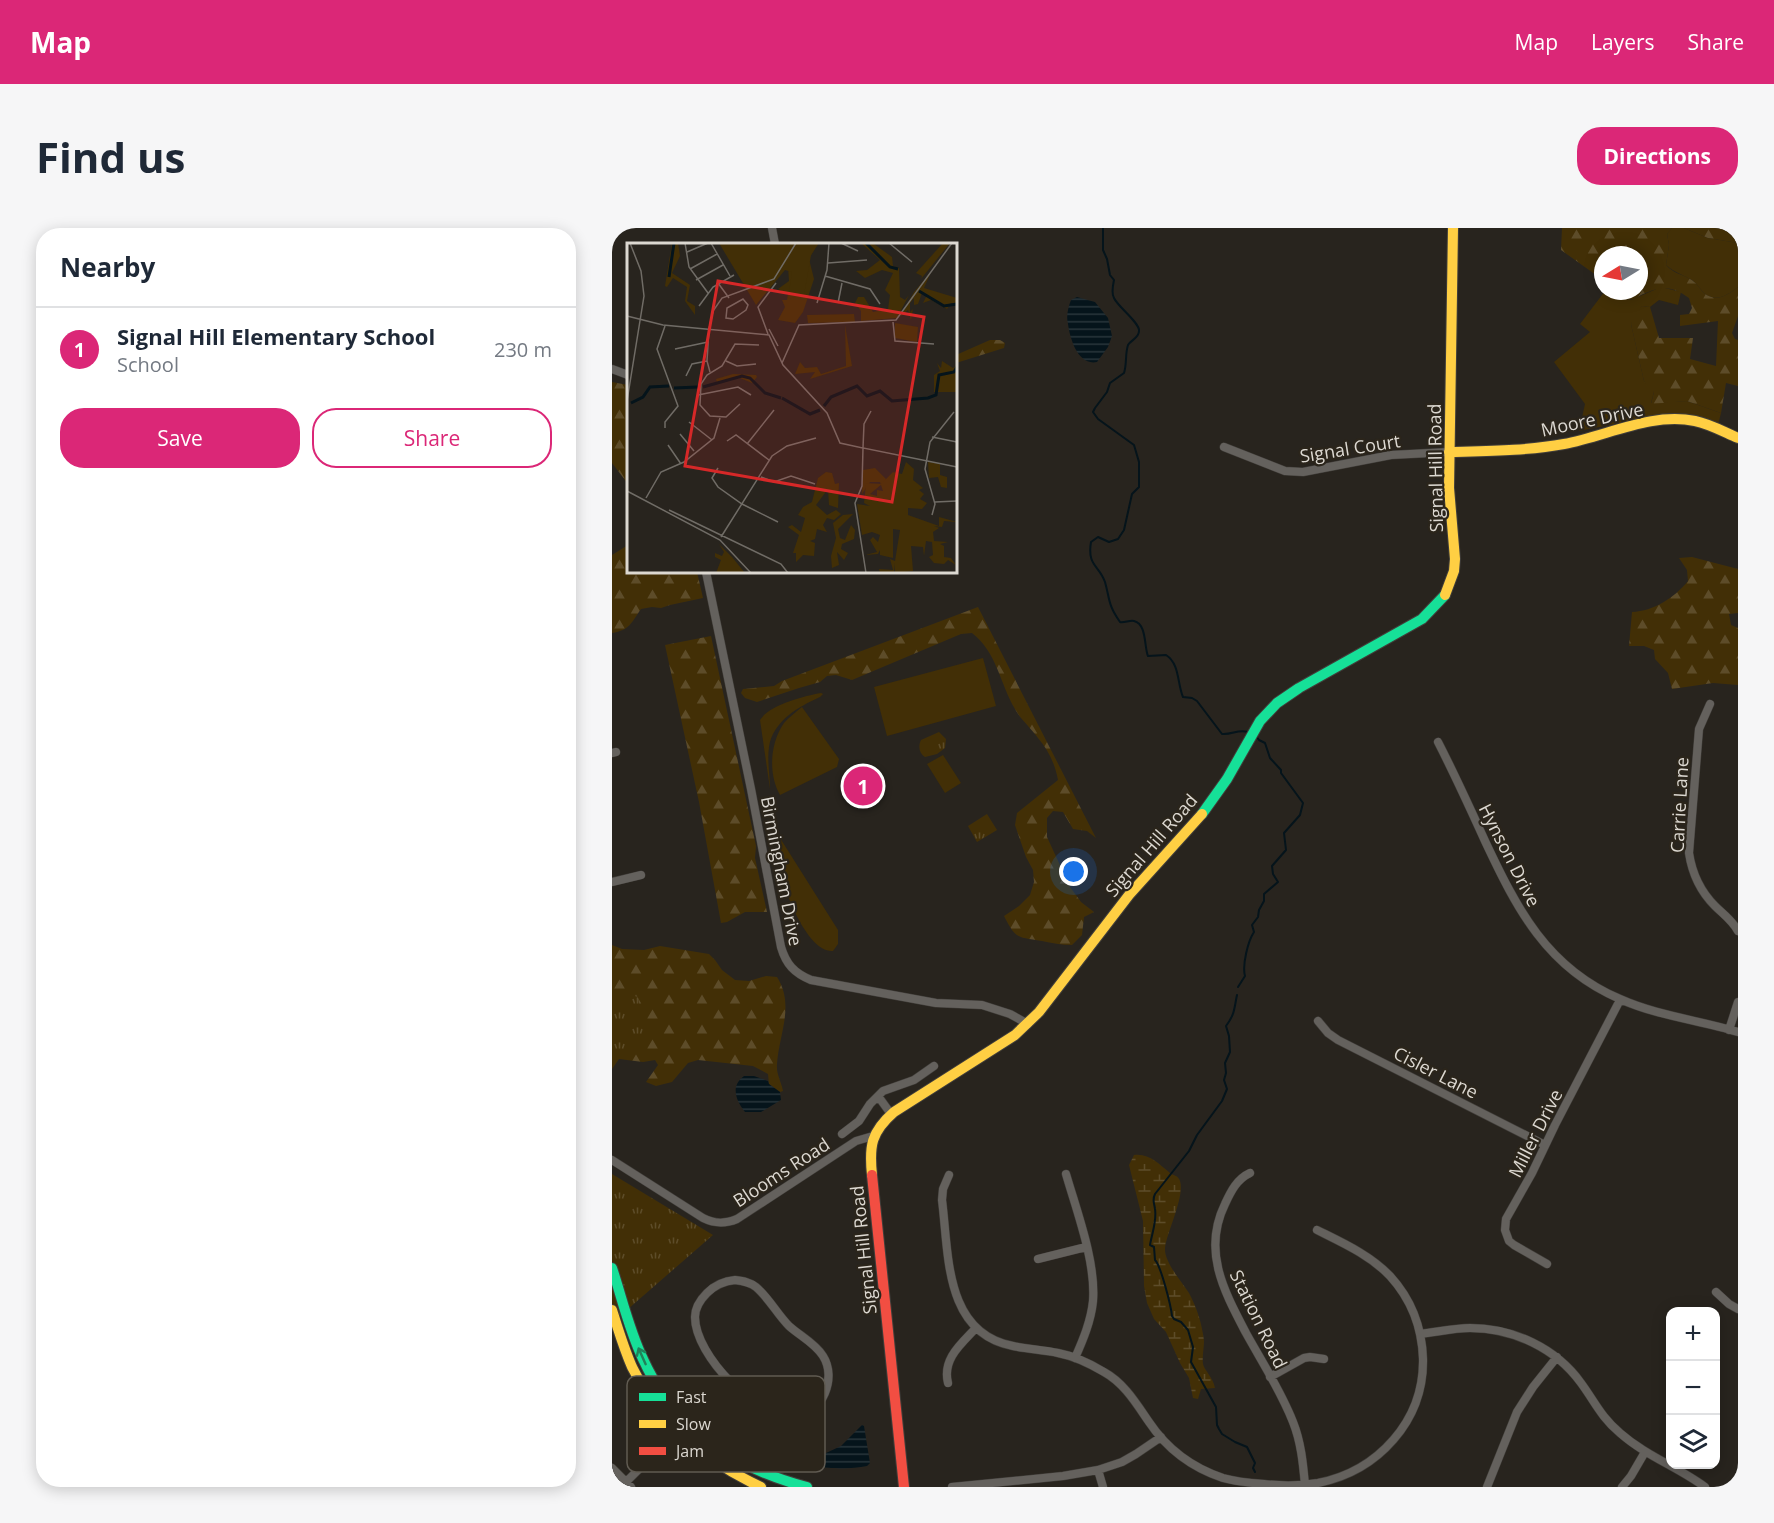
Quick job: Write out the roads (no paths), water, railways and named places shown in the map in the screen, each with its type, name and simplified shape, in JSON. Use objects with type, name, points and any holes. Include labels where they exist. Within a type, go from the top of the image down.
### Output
[{"type":"main road","name":"Signal Hill Road","points":[[904,1487],[870,1156],[873,1136],[891,1114],[1015,1035],[1048,1002],[1123,903],[1208,807],[1223,786],[1252,732],[1268,712],[1299,688],[1422,619],[1443,598],[1452,581],[1455,559],[1449,499],[1453,228]]},
{"type":"main road","name":"Moore Drive","points":[[1449,452],[1556,446],[1672,419],[1695,421],[1738,438]]},
{"type":"main road","points":[[612,1268],[636,1343],[652,1376]]},
{"type":"main road","points":[[612,1310],[623,1345],[638,1376]]},
{"type":"main road","points":[[732,1472],[761,1487]]},
{"type":"main road","points":[[759,1472],[778,1480],[807,1487]]},
{"type":"street","points":[[772,228],[775,243]]},
{"type":"street","points":[[612,369],[627,375]]},
{"type":"street","name":"Signal Court","points":[[1224,447],[1285,471],[1303,472],[1391,455],[1449,452]]},
{"type":"street","name":"Birmingham Drive","points":[[706,573],[751,789],[780,947],[787,963],[799,974],[816,981],[936,1003],[982,1005],[1028,1023]]},
{"type":"street","name":"Carrie Lane","points":[[1710,704],[1700,729],[1689,853],[1700,886],[1708,898],[1732,921],[1738,931]]},
{"type":"street","name":"Hynson Drive","points":[[1438,742],[1505,884],[1532,930],[1551,951],[1576,974],[1604,992],[1620,999],[1652,1011],[1738,1032]]},
{"type":"street","points":[[612,882],[641,875]]},
{"type":"street","name":"Miller Drive","points":[[1547,1264],[1514,1245],[1507,1236],[1506,1220],[1620,999]]},
{"type":"street","points":[[1729,1029],[1738,1002]]},
{"type":"street","name":"Cisler Lane","points":[[1318,1020],[1328,1033],[1338,1040],[1545,1144]]},
{"type":"street","points":[[842,1134],[859,1120],[878,1096],[887,1089],[914,1080],[934,1066]]},
{"type":"street","points":[[878,1096],[891,1114]]},
{"type":"street","name":"Blooms Road","points":[[612,1160],[703,1218],[723,1223],[737,1219],[856,1141],[873,1136]]},
{"type":"street","name":"Station Road","points":[[1250,1173],[1238,1181],[1223,1207],[1216,1232],[1215,1256],[1220,1279],[1228,1299],[1288,1410],[1297,1435],[1304,1467],[1305,1485]]},
{"type":"street","points":[[1066,1174],[1092,1273],[1093,1299],[1088,1326],[1075,1358]]},
{"type":"street","points":[[949,1175],[943,1189],[942,1200],[951,1280],[964,1314],[976,1328],[989,1338],[1011,1346],[1056,1352],[1096,1367],[1115,1379],[1136,1401],[1161,1437],[1178,1454],[1211,1474],[1240,1482],[1305,1485],[1334,1479],[1362,1467],[1394,1440],[1410,1417],[1419,1394],[1423,1366],[1420,1334],[1410,1305],[1388,1274],[1377,1264],[1358,1251],[1317,1230]]},
{"type":"street","points":[[1038,1259],[1086,1247]]},
{"type":"street","points":[[726,1376],[702,1343],[695,1317],[699,1303],[709,1291],[722,1283],[735,1280],[757,1288],[789,1326],[818,1349],[827,1363],[828,1378],[825,1395]]},
{"type":"street","points":[[1716,1292],[1738,1309]]},
{"type":"street","points":[[948,1383],[946,1371],[950,1358],[976,1328]]},
{"type":"street","points":[[1420,1334],[1468,1328],[1497,1330],[1532,1342],[1557,1357],[1581,1383],[1598,1410],[1619,1432],[1645,1452],[1705,1487]]},
{"type":"street","points":[[1487,1487],[1517,1412],[1557,1357]]},
{"type":"street","points":[[1270,1377],[1304,1358],[1324,1359]]},
{"type":"street","points":[[952,1487],[1063,1476],[1098,1470],[1122,1462],[1161,1437]]},
{"type":"street","points":[[1622,1487],[1645,1452]]},
{"type":"street","points":[[612,1468],[628,1484],[639,1472]]},
{"type":"street","points":[[1098,1470],[1103,1487]]},
{"type":"waterway","points":[[1103,228],[1103,250],[1110,275],[1114,280],[1113,296],[1139,331],[1128,345],[1124,373],[1110,383],[1107,392],[1093,412],[1098,419],[1134,445],[1139,462],[1139,487],[1132,494],[1124,530],[1118,539],[1109,542],[1098,537],[1091,542],[1092,561],[1103,576],[1113,611],[1120,622],[1134,621],[1141,626],[1148,656],[1166,655],[1174,663],[1183,697],[1197,701],[1222,734],[1248,732]]},
{"type":"waterway","points":[[1238,987],[1245,976],[1246,953],[1254,932],[1252,925],[1258,917],[1264,894],[1278,882],[1273,874],[1272,866],[1286,850],[1284,833],[1300,815],[1303,803],[1270,758],[1265,743],[1256,736]]},
{"type":"waterway","points":[[1237,995],[1233,1015],[1226,1026],[1230,1052],[1225,1063],[1224,1080],[1227,1089],[1222,1101],[1197,1135],[1189,1151],[1155,1194],[1153,1200],[1155,1218],[1150,1245],[1154,1247],[1155,1260],[1163,1278],[1172,1316],[1188,1330],[1193,1347],[1191,1362],[1216,1407],[1217,1425],[1222,1434],[1247,1447],[1255,1463],[1253,1468],[1255,1472]]},
{"type":"place","name":"Signal Hill Elementary School","points":[[863,786]]}]
